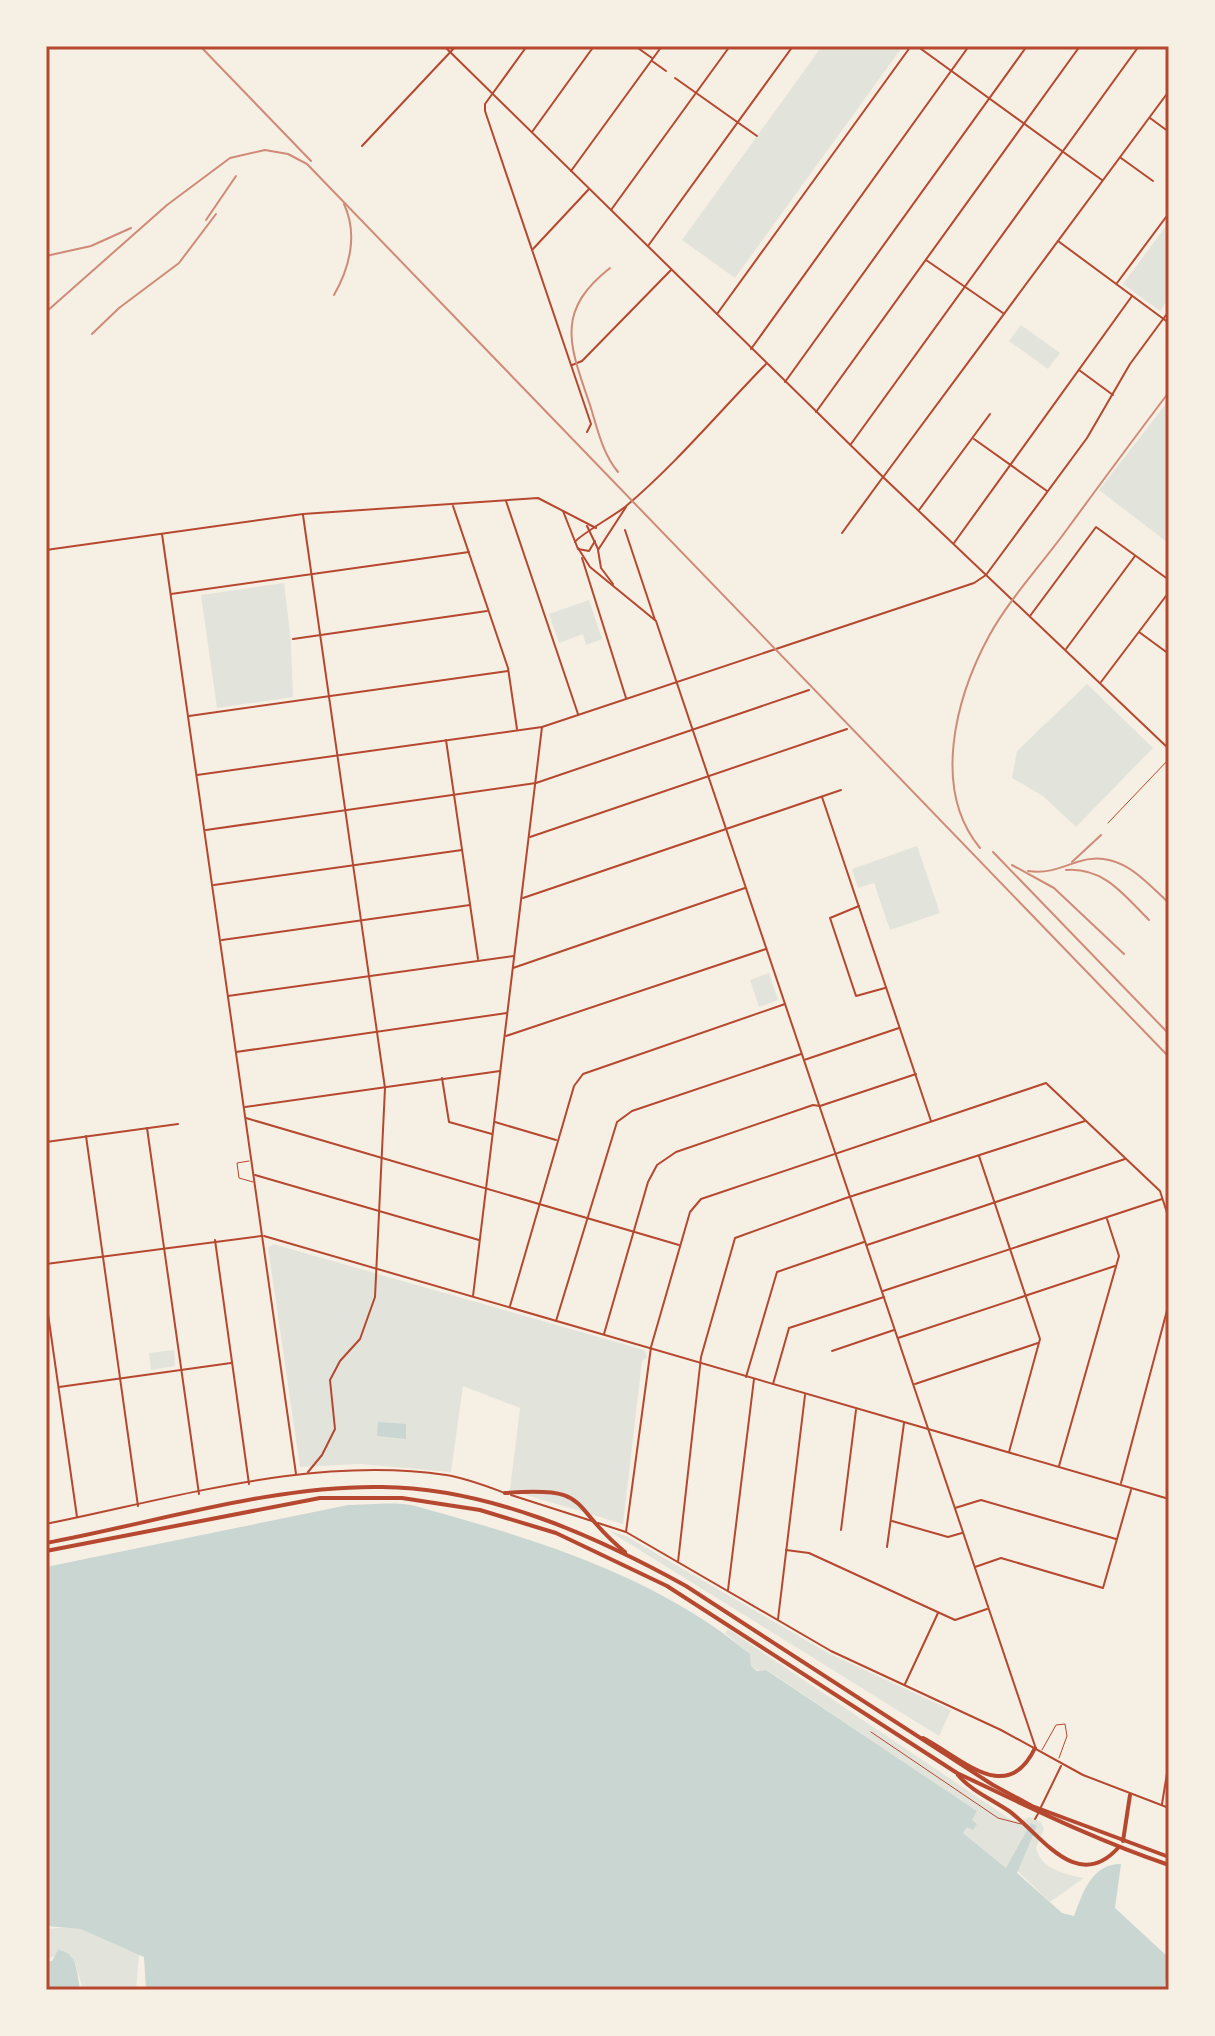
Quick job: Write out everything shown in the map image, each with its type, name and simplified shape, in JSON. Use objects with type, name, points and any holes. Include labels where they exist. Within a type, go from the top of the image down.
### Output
[{"type":"highway","points":[[46,1543],[267,1498],[382,1487],[443,1493],[503,1507],[630,1556],[724,1610],[1031,1808]]},
{"type":"highway","points":[[505,1493],[548,1490],[566,1494],[584,1507],[611,1540],[630,1556]]},
{"type":"highway","points":[[46,1551],[320,1498],[402,1498],[480,1510],[556,1533],[683,1595],[957,1773],[1017,1817],[1046,1845],[1074,1863],[1094,1862],[1110,1855],[1125,1835],[1130,1795]]},
{"type":"highway","points":[[904,1728],[997,1778],[1018,1773],[1035,1748]]},
{"type":"highway","points":[[957,1773],[1108,1844],[1169,1865]]},
{"type":"highway","points":[[1050,1816],[1169,1857]]},
{"type":"street","points":[[444,46],[850,446],[1169,749]]},
{"type":"street","points":[[362,146],[456,46]]},
{"type":"street","points":[[527,46],[485,104],[485,111],[591,424],[587,432]]},
{"type":"street","points":[[532,132],[594,46]]},
{"type":"street","points":[[635,46],[666,71]]},
{"type":"street","points":[[571,171],[662,46]]},
{"type":"street","points":[[611,210],[730,46]]},
{"type":"street","points":[[648,246],[793,46]]},
{"type":"street","points":[[716,315],[911,46]]},
{"type":"street","points":[[917,46],[1103,180]]},
{"type":"street","points":[[751,349],[969,46]]},
{"type":"street","points":[[785,382],[1027,46]]},
{"type":"street","points":[[816,412],[1080,46]]},
{"type":"street","points":[[850,446],[1139,46]]},
{"type":"street","points":[[675,78],[757,136]]},
{"type":"street","points":[[842,533],[1169,91]]},
{"type":"street","points":[[1149,117],[1169,132]]},
{"type":"street","points":[[1120,157],[1153,181]]},
{"type":"street","points":[[532,250],[589,189]]},
{"type":"street","points":[[1117,284],[1169,213]]},
{"type":"street","points":[[1058,241],[1169,323]]},
{"type":"street","points":[[926,260],[1004,314]]},
{"type":"street","points":[[571,366],[582,361],[672,269]]},
{"type":"street","points":[[953,544],[1132,296]]},
{"type":"street","points":[[197,775],[542,727],[974,583],[986,575],[1048,491],[1113,395],[1130,364],[1169,311]]},
{"type":"street","points":[[598,550],[628,505],[766,364]]},
{"type":"street","points":[[1077,369],[1113,395]]},
{"type":"street","points":[[918,511],[990,414]]},
{"type":"street","points":[[972,438],[1048,491]]},
{"type":"street","points":[[46,550],[303,514],[538,498],[562,510],[589,530],[598,550],[601,568],[619,591]]},
{"type":"street","points":[[506,501],[578,715]]},
{"type":"street","points":[[452,504],[508,671],[517,731]]},
{"type":"street","points":[[575,542],[580,534],[596,528],[628,505]]},
{"type":"street","points":[[562,510],[582,558],[627,699]]},
{"type":"street","points":[[303,514],[385,1087],[378,1269],[364,1329],[330,1380],[335,1429],[322,1455],[308,1472]]},
{"type":"street","points":[[1030,616],[1096,527],[1169,580]]},
{"type":"street","points":[[625,530],[1035,1748]]},
{"type":"street","points":[[162,534],[296,1474]]},
{"type":"street","points":[[591,550],[595,541]]},
{"type":"street","points":[[578,548],[591,550],[602,541]]},
{"type":"street","points":[[171,594],[469,552]]},
{"type":"street","points":[[1065,650],[1135,556]]},
{"type":"street","points":[[582,558],[656,621]]},
{"type":"street","points":[[1100,683],[1169,592]]},
{"type":"street","points":[[293,639],[488,611]]},
{"type":"street","points":[[1139,632],[1169,654]]},
{"type":"street","points":[[189,716],[508,671]]},
{"type":"street","points":[[205,830],[536,783],[809,690]]},
{"type":"street","points":[[473,1297],[542,727]]},
{"type":"street","points":[[529,837],[847,729]]},
{"type":"street","points":[[446,740],[478,961]]},
{"type":"street","points":[[522,898],[841,790]]},
{"type":"street","points":[[822,797],[931,1121]]},
{"type":"street","points":[[213,885],[462,850]]},
{"type":"street","points":[[513,968],[746,888]]},
{"type":"street","points":[[221,940],[470,905]]},
{"type":"street","points":[[859,906],[830,916],[856,996],[886,988]]},
{"type":"street","points":[[505,1036],[767,948]]},
{"type":"street","points":[[228,996],[515,955]]},
{"type":"street","points":[[510,1308],[574,1086],[586,1072],[786,1003]]},
{"type":"street","points":[[236,1052],[508,1013]]},
{"type":"street","points":[[804,1060],[900,1028]]},
{"type":"street","points":[[556,1322],[612,1131],[622,1117],[802,1053]]},
{"type":"street","points":[[244,1107],[501,1070]]},
{"type":"street","points":[[604,1335],[650,1176],[665,1157],[813,1105],[820,1106],[916,1074]]},
{"type":"street","points":[[442,1078],[449,1122],[493,1135]]},
{"type":"street","points":[[626,1532],[651,1349],[690,1212],[701,1199],[1046,1083],[1160,1191],[1169,1219]]},
{"type":"street","points":[[246,1118],[681,1245]]},
{"type":"street","points":[[678,1562],[701,1363],[735,1238],[1086,1121]]},
{"type":"street","points":[[495,1122],[558,1140]]},
{"type":"street","points":[[46,1142],[178,1124]]},
{"type":"street","points":[[147,1128],[199,1494]]},
{"type":"street","points":[[86,1136],[138,1506]]},
{"type":"street","points":[[979,1156],[1039,1342],[1008,1453]]},
{"type":"street","points":[[746,1377],[777,1272],[1126,1159]]},
{"type":"street","points":[[254,1175],[480,1241]]},
{"type":"street","points":[[882,1292],[1162,1199]]},
{"type":"street","points":[[1058,1467],[1119,1256],[1106,1217]]},
{"type":"street","points":[[46,1264],[262,1236],[1169,1499]]},
{"type":"street","points":[[215,1240],[249,1484]]},
{"type":"street","points":[[898,1338],[1116,1266]]},
{"type":"street","points":[[773,1385],[789,1328],[884,1297]]},
{"type":"street","points":[[46,1300],[77,1518]]},
{"type":"street","points":[[1120,1485],[1169,1303]]},
{"type":"street","points":[[832,1351],[895,1330]]},
{"type":"street","points":[[914,1385],[1039,1342]]},
{"type":"street","points":[[58,1387],[232,1363]]},
{"type":"street","points":[[728,1591],[754,1379]]},
{"type":"street","points":[[778,1620],[805,1394]]},
{"type":"street","points":[[841,1530],[856,1408]]},
{"type":"street","points":[[887,1547],[904,1423]]},
{"type":"street","points":[[46,1524],[308,1472],[367,1469],[444,1475],[626,1532],[831,1651],[1035,1748],[1057,1762],[1130,1795],[1169,1808]]},
{"type":"street","points":[[975,1567],[1001,1558],[1103,1588],[1132,1489]]},
{"type":"street","points":[[955,1508],[981,1500],[1117,1539]]},
{"type":"street","points":[[891,1521],[948,1537],[963,1533]]},
{"type":"street","points":[[786,1550],[809,1553],[955,1620],[988,1608]]},
{"type":"street","points":[[904,1685],[938,1612]]},
{"type":"street","points":[[1162,1805],[1169,1761]]},
{"type":"street","points":[[1035,1819],[1062,1764]]},
{"type":"lane","points":[[1108,823],[1169,759]]},
{"type":"lane","points":[[252,1161],[237,1163],[239,1178],[255,1183]]},
{"type":"lane","points":[[1041,1752],[1056,1725],[1065,1724],[1067,1736],[1057,1762]]},
{"type":"lane","points":[[871,1732],[998,1818],[1018,1826],[1035,1819]]},
{"type":"shaded area","points":[[822,46],[903,46],[735,278],[682,240]]},
{"type":"shaded area","points":[[1169,222],[1169,298],[1160,311],[1123,284]]},
{"type":"shaded area","points":[[1021,325],[1060,353],[1048,369],[1009,341]]},
{"type":"shaded area","points":[[1169,400],[1169,540],[1167,542],[1099,490]]},
{"type":"shaded area","points":[[284,583],[293,697],[217,708],[201,595]]},
{"type":"shaded area","points":[[589,600],[602,639],[586,645],[583,634],[559,643],[549,614]]},
{"type":"shaded area","points":[[1087,684],[1153,748],[1076,827],[1043,796],[1012,778],[1017,751]]},
{"type":"shaded area","points":[[917,846],[940,913],[890,930],[874,883],[858,888],[852,869]]},
{"type":"shaded area","points":[[769,973],[778,1000],[759,1007],[750,980]]},
{"type":"shaded area","points":[[273,1244],[644,1350],[647,1357],[642,1361],[623,1524],[510,1490],[520,1408],[463,1386],[451,1472],[360,1464],[300,1467],[268,1248]]},
{"type":"shaded area","points":[[174,1350],[175,1366],[151,1370],[149,1353]]},
{"type":"shaded area","points":[[378,1422],[406,1424],[406,1439],[377,1436]]},
{"type":"shaded area","points":[[390,1503],[459,1518],[589,1562],[673,1601],[750,1654],[751,1666],[757,1671],[766,1670],[977,1811],[972,1820],[977,1824],[973,1830],[967,1827],[963,1833],[1006,1868],[1031,1823],[1037,1826],[1017,1873],[1062,1913],[1074,1916],[1095,1874],[1111,1865],[1121,1864],[1115,1908],[1169,1958],[1164,1990],[146,1990],[144,1957],[81,1929],[46,1926],[46,1567],[348,1505]]},
{"type":"shaded area","points":[[609,1531],[626,1536],[828,1653],[951,1710],[939,1736]]},
{"type":"shaded area","points":[[728,1629],[1010,1819],[1018,1822],[1030,1817],[1041,1822],[1044,1829],[1036,1848],[1043,1861],[1056,1870],[1084,1878],[1050,1902],[1010,1864],[1006,1868],[963,1833],[977,1811],[767,1670],[751,1666],[750,1654],[725,1633]]},
{"type":"shaded area","points":[[133,1923],[140,1943],[136,1990],[83,1990],[76,1965],[66,1953],[46,1959],[46,1929]]},
{"type":"shaded area","points":[[58,1950],[73,1959],[80,1990],[46,1990],[46,1962],[52,1961]]},
{"type":"railway","points":[[200,46],[311,161]]},
{"type":"railway","points":[[46,312],[167,205],[230,158],[265,150],[288,154],[307,164],[1169,1057]]},
{"type":"railway","points":[[206,220],[236,176]]},
{"type":"railway","points":[[334,295],[350,250],[351,227],[344,204]]},
{"type":"railway","points":[[92,334],[119,308],[179,263],[216,214]]},
{"type":"railway","points":[[46,256],[91,246],[131,228]]},
{"type":"railway","points":[[610,268],[580,300],[572,331],[577,365],[598,431],[608,457],[618,472]]},
{"type":"railway","points":[[980,848],[965,824],[956,799],[953,771],[959,714],[977,660],[1007,608],[1169,392]]},
{"type":"railway","points":[[1072,862],[1101,835]]},
{"type":"railway","points":[[993,852],[1169,1034]]},
{"type":"railway","points":[[1028,871],[1047,871],[1091,859],[1104,859],[1117,862],[1139,875],[1169,903]]},
{"type":"railway","points":[[1012,865],[1054,888],[1124,954]]},
{"type":"railway","points":[[1066,870],[1091,873],[1112,884],[1149,920]]}]
